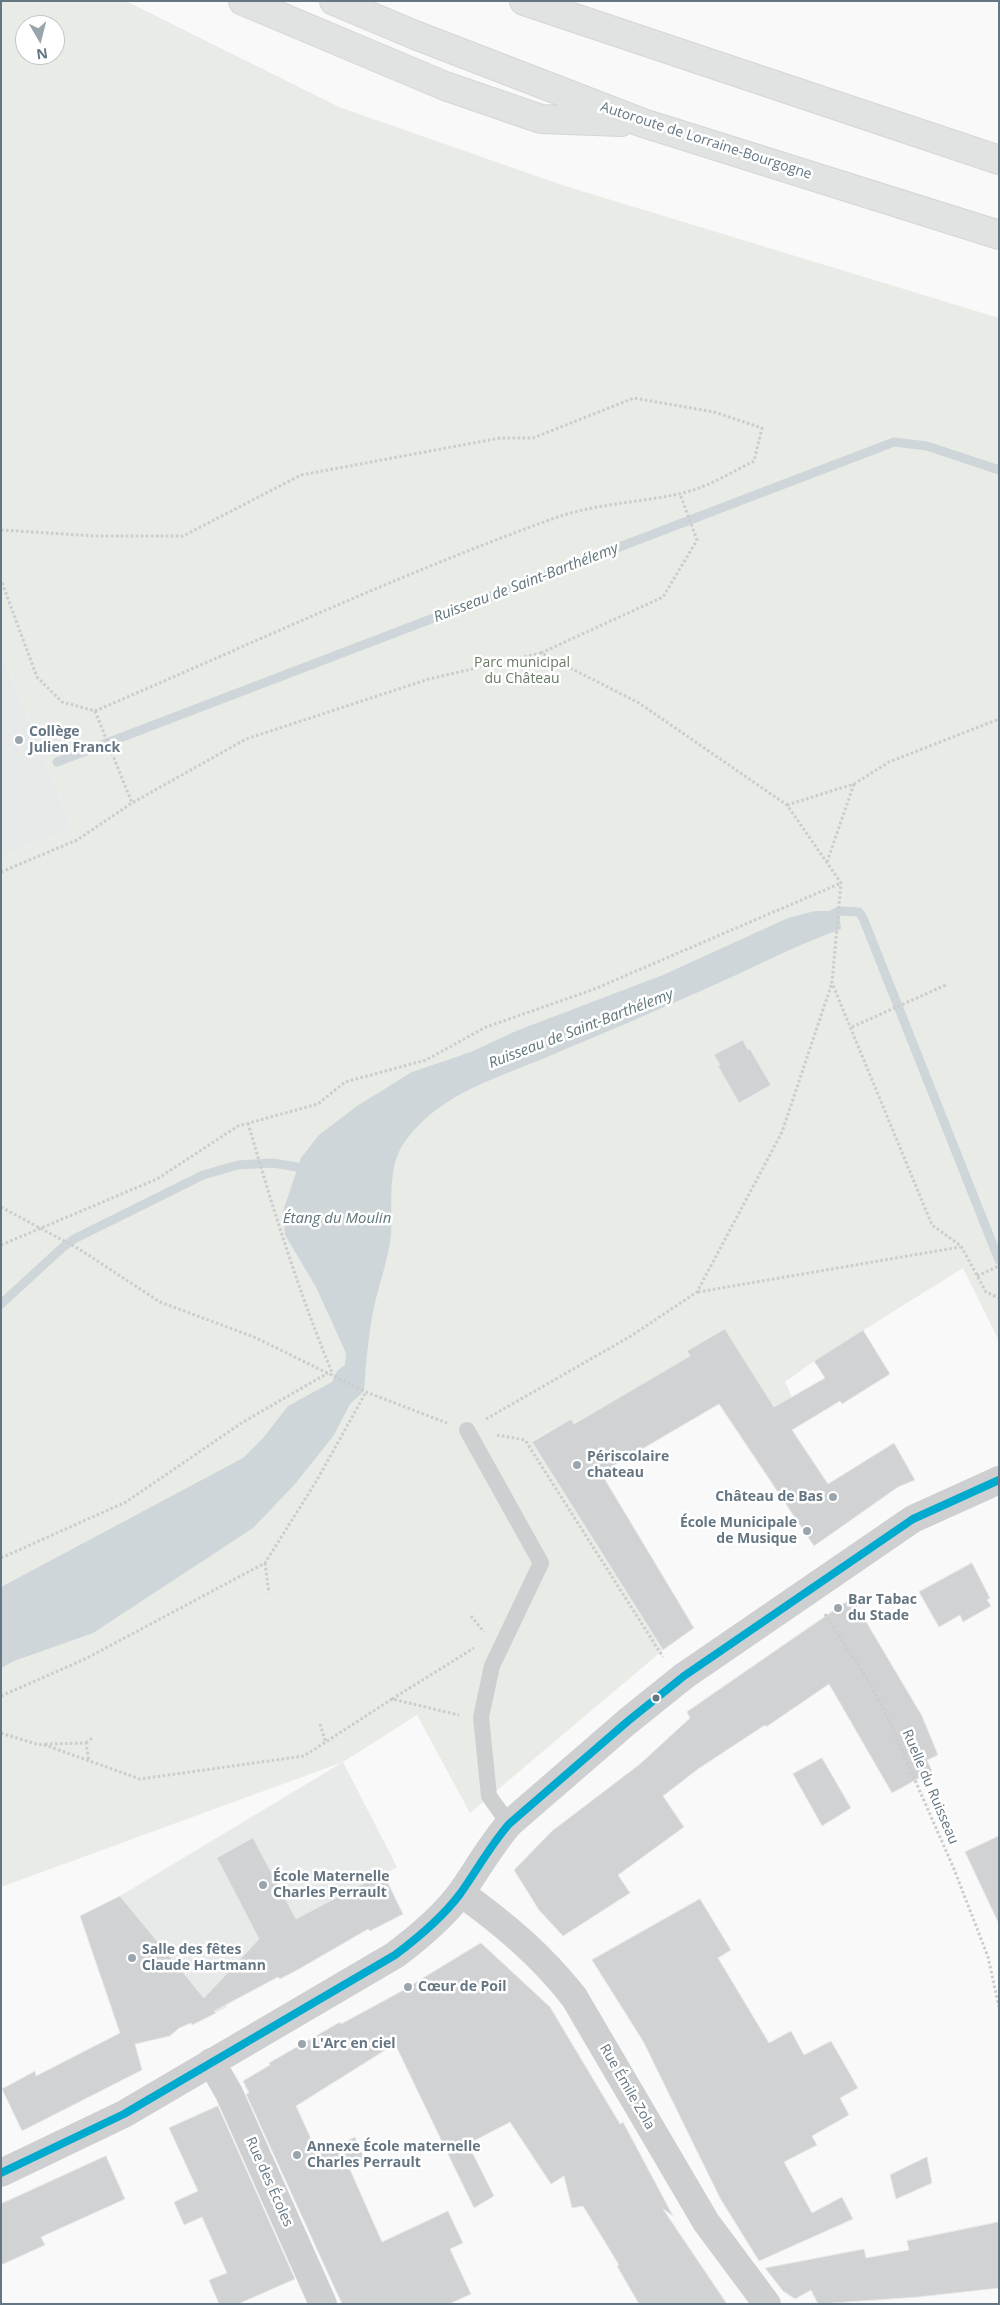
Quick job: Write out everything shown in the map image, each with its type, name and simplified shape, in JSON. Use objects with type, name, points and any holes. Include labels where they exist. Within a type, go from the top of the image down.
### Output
[{"type":"highway","points":[[243,1],[445,86],[541,119],[642,123]]},
{"type":"highway","name":"Autoroute de Lorraine-Bourgogne","points":[[334,1],[415,35],[642,123],[999,235]]},
{"type":"highway","points":[[524,1],[999,160]]},
{"type":"street","points":[[1,2173],[124,2114],[395,1954],[434,1923],[460,1893],[489,1847],[509,1824],[635,1715],[684,1676],[913,1520],[999,1480]]},
{"type":"street","name":"Rue Émile Zola","points":[[460,1893],[525,1943],[553,1970],[574,1997],[706,2222],[767,2304]]},
{"type":"street","name":"Rue des Écoles","points":[[211,2062],[229,2092],[324,2304]]},
{"type":"lane","points":[[467,1430],[541,1563],[492,1666],[481,1718],[489,1796],[509,1824]]},
{"type":"path","points":[[1,530],[96,536],[183,536],[301,475],[500,438],[533,438],[634,398],[714,412],[762,428],[754,461],[718,480],[680,494],[605,506],[554,518],[403,579],[95,711],[62,702],[37,677],[1,580]]},
{"type":"path","points":[[1,872],[77,840],[132,803],[246,739],[429,679],[542,653],[663,597],[697,540],[680,494]]},
{"type":"path","points":[[542,653],[639,703],[787,805],[841,883],[839,922],[832,983],[782,1132],[697,1292]]},
{"type":"path","points":[[95,711],[132,803]]},
{"type":"path","points":[[787,805],[854,784],[889,762],[999,719]]},
{"type":"path","points":[[826,862],[854,784]]},
{"type":"path","points":[[1,1245],[157,1179],[238,1126],[318,1104],[345,1082],[426,1060],[486,1027],[592,990],[841,883]]},
{"type":"path","points":[[832,983],[852,1027],[932,1226],[961,1246],[986,1292],[999,1298]]},
{"type":"path","points":[[852,1027],[948,984]]},
{"type":"path","points":[[248,1123],[274,1212],[306,1308],[334,1376]]},
{"type":"path","points":[[1,1207],[79,1249],[160,1302],[254,1337],[366,1392],[467,1430],[525,1440],[663,1658],[669,1655],[684,1676]]},
{"type":"path","points":[[467,1430],[631,1336],[697,1292],[961,1246]]},
{"type":"path","points":[[977,1276],[999,1266]]},
{"type":"path","points":[[1,1558],[126,1502],[243,1422],[328,1373]]},
{"type":"path","points":[[1,1696],[85,1659],[265,1564],[317,1480],[366,1392]]},
{"type":"path","points":[[265,1564],[269,1593]]},
{"type":"path","name":"Ruelle du Ruisseau","points":[[809,1591],[868,1680],[886,1714],[954,1869],[988,1957],[999,2007]]},
{"type":"path","points":[[471,1616],[489,1639]]},
{"type":"path","points":[[42,1744],[140,1779],[304,1756],[513,1623]]},
{"type":"path","points":[[392,1699],[467,1717],[481,1718]]},
{"type":"path","points":[[320,1724],[326,1743]]},
{"type":"path","points":[[1,1733],[39,1746],[42,1744],[86,1743],[92,1738]]},
{"type":"path","points":[[86,1743],[90,1762]]},
{"type":"shaded area","name":"Collège Julien Franck","points":[[1,650],[73,829],[1,857]]},
{"type":"shaded area","name":"École Maternelle Charles Perrault","points":[[343,1762],[397,1867],[383,1875],[403,1914],[370,1931],[368,1929],[280,1979],[277,1977],[226,2005],[227,2007],[192,2025],[189,2021],[204,1998],[120,1896]]},
{"type":"green space","name":"Parc municipal du Château","points":[[1,1],[126,1],[339,107],[562,185],[999,318],[999,1341],[963,1268],[814,1361],[785,1382],[792,1397],[774,1407],[725,1329],[687,1351],[690,1357],[574,1424],[570,1419],[532,1441],[663,1650],[470,1813],[417,1715],[343,1762],[1,1887],[1,857],[73,829],[1,650]]},
{"type":"water","name":"Étang du Moulin","points":[[815,911],[839,911],[841,929],[788,950],[647,1014],[474,1087],[437,1109],[421,1123],[400,1150],[393,1173],[391,1235],[388,1255],[371,1322],[364,1391],[350,1404],[334,1435],[295,1484],[253,1528],[93,1633],[14,1661],[1,1668],[1,1587],[243,1458],[264,1437],[288,1406],[332,1382],[337,1371],[345,1365],[346,1353],[316,1287],[285,1235],[283,1211],[301,1158],[319,1135],[357,1106],[412,1072],[471,1052],[516,1031],[663,975],[788,918]]},
{"type":"building","points":[[743,1040],[771,1085],[739,1103],[718,1066],[720,1065],[714,1055]]},
{"type":"building","name":"Château de Bas","points":[[725,1329],[774,1407],[825,1378],[814,1361],[863,1330],[890,1374],[842,1404],[840,1401],[792,1430],[828,1484],[894,1443],[915,1480],[898,1487],[814,1546],[719,1404],[601,1473],[694,1628],[663,1650],[532,1442],[571,1419],[574,1424],[690,1356],[687,1351]]},
{"type":"building","points":[[972,1563],[990,1598],[987,1600],[991,1606],[963,1622],[960,1615],[939,1627],[919,1592]]},
{"type":"building","points":[[852,1598],[922,1716],[938,1755],[927,1760],[932,1771],[892,1793],[829,1684],[766,1727],[765,1725],[698,1769],[663,1796],[684,1827],[618,1875],[630,1893],[563,1936],[539,1910],[514,1870],[552,1831],[640,1764],[690,1718],[687,1712]]},
{"type":"building","points":[[822,1758],[851,1808],[822,1826],[793,1774]]},
{"type":"building","points":[[999,1836],[999,1924],[965,1852]]},
{"type":"building","points":[[253,1838],[296,1919],[383,1873],[403,1914],[370,1931],[368,1929],[299,1969],[280,1979],[278,1977],[214,2011],[216,2013],[192,2025],[191,2023],[179,2028],[170,2036],[135,2044],[142,2070],[22,2131],[2,2089],[35,2071],[36,2076],[120,2033],[80,1916],[120,1896],[204,1998],[259,1939],[217,1858]]},
{"type":"building","points":[[700,1899],[731,1950],[718,1958],[769,2043],[791,2031],[804,2055],[831,2041],[858,2088],[840,2098],[849,2115],[812,2136],[817,2145],[784,2162],[812,2213],[842,2197],[853,2219],[759,2261],[720,2198],[643,2041],[592,1960]]},
{"type":"building","points":[[481,1943],[550,2007],[620,2124],[623,2122],[673,2216],[663,2209],[727,2304],[639,2304],[617,2266],[619,2265],[583,2206],[572,2208],[564,2176],[551,2184],[510,2122],[468,2144],[494,2196],[474,2208],[395,2044],[296,2106],[318,2154],[355,2137],[364,2158],[348,2165],[382,2242],[448,2211],[463,2243],[450,2249],[471,2294],[449,2304],[342,2304],[246,2094],[249,2093],[243,2081],[270,2065],[269,2063],[340,2022],[341,2024],[400,1992]]},
{"type":"building","points":[[218,2106],[295,2279],[238,2304],[219,2304],[209,2280],[227,2273],[202,2217],[184,2225],[174,2202],[198,2191],[169,2128]]},
{"type":"building","points":[[106,2156],[125,2199],[41,2237],[45,2245],[1,2265],[1,2204]]},
{"type":"building","points":[[927,2157],[932,2183],[896,2199],[890,2175]]},
{"type":"building","points":[[999,2222],[999,2288],[918,2297],[818,2304],[811,2290],[795,2299],[783,2291],[765,2268],[864,2249],[866,2258],[909,2250],[907,2241]]},
{"type":"waterway","name":"Ruisseau de Saint-Barthélemy","points":[[57,762],[894,442],[927,446],[999,470]]},
{"type":"waterway","name":"Ruisseau de Saint-Barthélemy","points":[[829,916],[839,911],[859,912],[863,918],[999,1260]]},
{"type":"waterway","name":"Ruisseau de Saint-Barthélemy","points":[[1,1304],[74,1239],[203,1175],[238,1165],[273,1163],[309,1169]]},
{"type":"transit line","points":[[1,2173],[124,2114],[395,1955],[430,1927],[453,1903],[509,1824],[628,1721],[684,1676],[913,1519],[999,1480]]},
{"type":"place","name":"Collège Julien Franck","points":[[19,740]]},
{"type":"place","name":"Périscolaire chateau","points":[[577,1465]]},
{"type":"place","name":"Château de Bas","points":[[833,1497]]},
{"type":"place","name":"École Municipale de Musique","points":[[807,1531]]},
{"type":"place","name":"Bar Tabac du Stade","points":[[838,1608]]},
{"type":"place","name":"École Maternelle Charles Perrault","points":[[263,1885]]},
{"type":"place","name":"Salle des fêtes Claude Hartmann","points":[[132,1958]]},
{"type":"place","name":"Cœur de Poil","points":[[408,1987]]},
{"type":"place","name":"L'Arc en ciel","points":[[302,2044]]},
{"type":"place","name":"Annexe École maternelle Charles Perrault","points":[[297,2155]]}]
